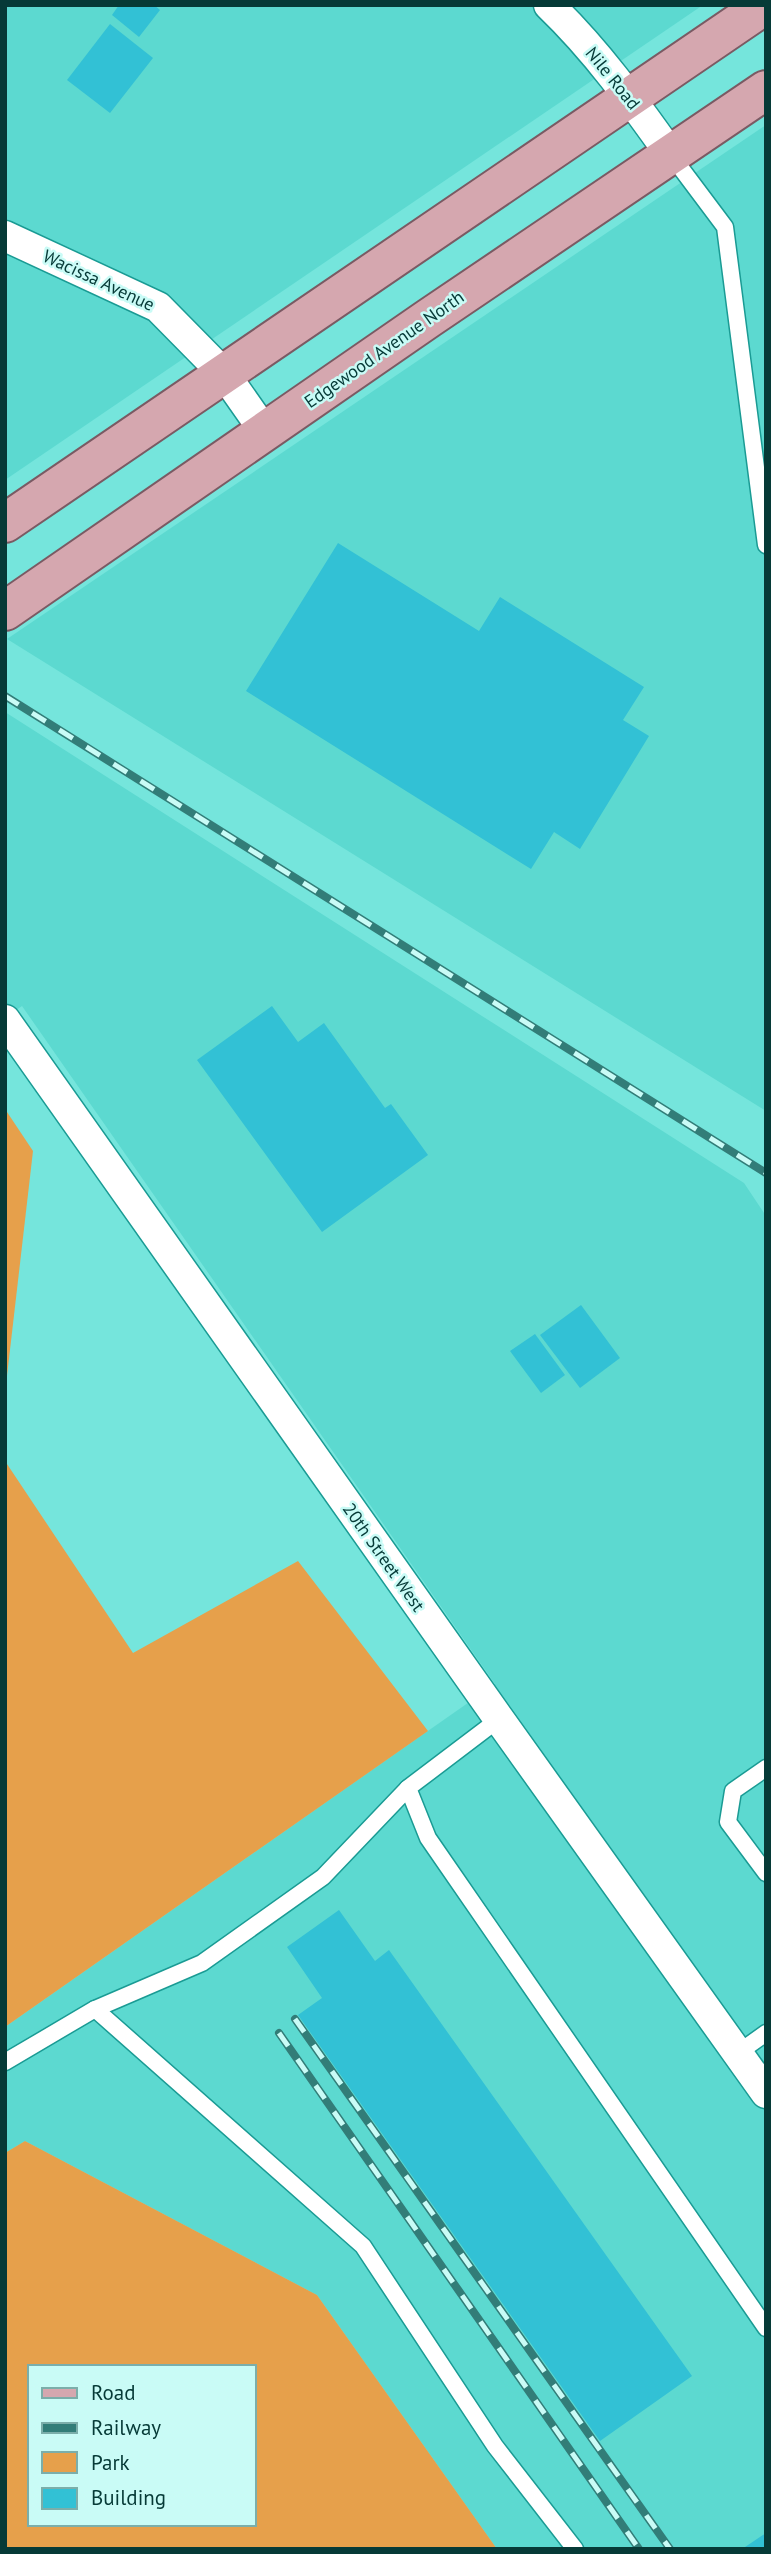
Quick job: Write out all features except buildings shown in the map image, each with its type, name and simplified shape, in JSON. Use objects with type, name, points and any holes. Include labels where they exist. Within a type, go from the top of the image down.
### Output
[{"type":"main road","points":[[5,523],[765,5]]},
{"type":"main road","name":"Edgewood Avenue North","points":[[5,611],[429,318],[766,90]]},
{"type":"street","name":"Nile Road","points":[[550,5],[631,98],[671,155]]},
{"type":"street","name":"Wacissa Avenue","points":[[5,236],[158,307],[225,374],[265,432]]},
{"type":"street","name":"20th Street West","points":[[5,1020],[766,2093]]},
{"type":"lane","points":[[671,155],[725,227],[766,545]]},
{"type":"lane","points":[[5,2062],[95,2009],[202,1963],[323,1877],[408,1788],[499,1719]]},
{"type":"lane","points":[[766,1768],[733,1791],[728,1822],[766,1873]]},
{"type":"lane","points":[[408,1788],[428,1838],[766,2328]]},
{"type":"lane","points":[[95,2009],[363,2246],[495,2446],[575,2549]]},
{"type":"lane","points":[[738,2053],[766,2033]]},
{"type":"shaded area","points":[[5,5],[703,5],[5,480]]},
{"type":"shaded area","points":[[766,125],[766,1111],[7,639]]},
{"type":"shaded area","points":[[5,712],[744,1183],[766,1216],[766,2549],[497,2549],[317,2295],[25,2141],[5,2153],[5,2027],[495,1684],[22,1006],[5,1018]]},
{"type":"green space","points":[[5,1109],[33,1151],[5,1393]]},
{"type":"green space","points":[[5,1461],[133,1653],[298,1561],[428,1731],[5,2027]]},
{"type":"green space","points":[[25,2141],[317,2295],[497,2549],[5,2549],[5,2153]]},
{"type":"railway","points":[[5,696],[766,1173]]},
{"type":"railway","points":[[295,2019],[670,2549]]},
{"type":"railway","points":[[279,2033],[639,2549]]}]
